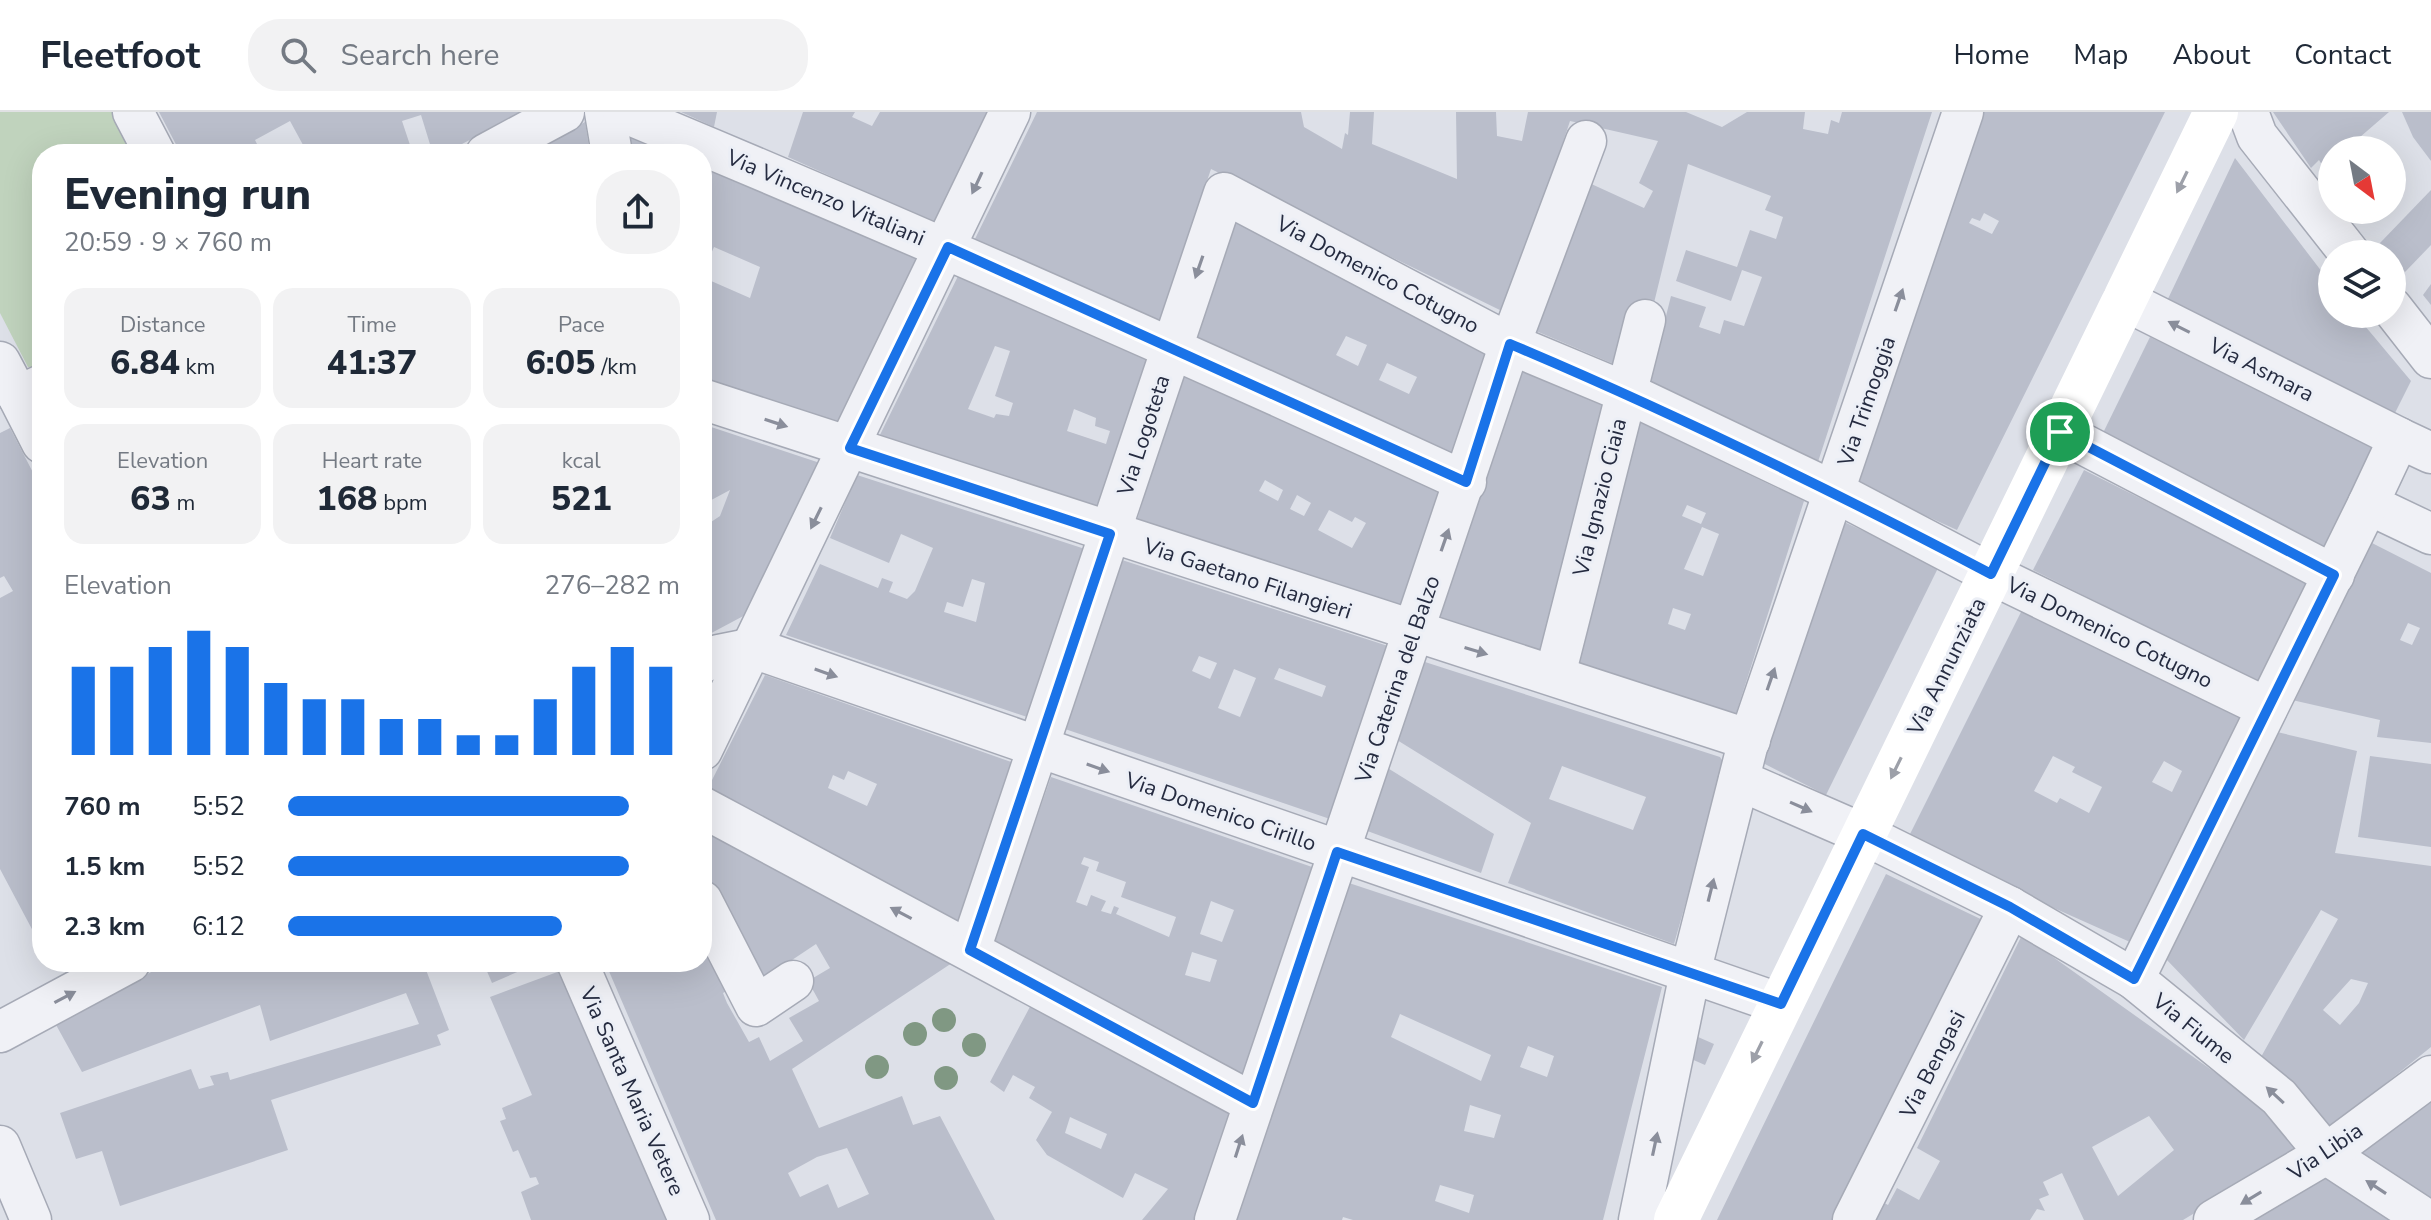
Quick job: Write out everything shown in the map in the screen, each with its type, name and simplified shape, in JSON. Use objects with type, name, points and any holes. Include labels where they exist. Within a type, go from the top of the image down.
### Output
[{"type":"street","points":[[133,112],[150,144]]},
{"type":"street","points":[[505,144],[564,112]]},
{"type":"street","points":[[605,112],[610,144]]},
{"type":"street","name":"Via Vincenzo Vitaliani","points":[[623,112],[700,144]]},
{"type":"street","points":[[712,730],[948,247],[1010,112]]},
{"type":"street","name":"Via Trimoggia","points":[[1739,780],[1963,112]]},
{"type":"street","name":"Via Annunziata","points":[[1676,1220],[2216,112]]},
{"type":"street","points":[[2248,112],[2257,136],[2339,240]]},
{"type":"street","name":"Via Caterina del Balzo","points":[[1215,1220],[1510,344],[1586,141]]},
{"type":"street","name":"Via Vincenzo Vitaliani","points":[[712,149],[948,247],[1173,346],[1466,482]]},
{"type":"street","name":"Via Domenico Cotugno","points":[[1224,193],[1510,344],[1625,392],[1835,492],[1991,574],[2267,708]]},
{"type":"street","name":"Via Logoteta","points":[[970,950],[1224,193]]},
{"type":"street","name":"Via Asmara","points":[[2124,300],[2415,445]]},
{"type":"street","name":"Via Ignazio Ciaia","points":[[1555,675],[1645,320]]},
{"type":"street","points":[[2406,326],[2431,358]]},
{"type":"street","points":[[0,362],[30,391]]},
{"type":"street","name":"Via Gaetano Filangieri","points":[[712,402],[1750,740]]},
{"type":"street","points":[[2060,432],[2334,575]]},
{"type":"street","points":[[2134,979],[2368,504],[2415,445]]},
{"type":"street","points":[[2368,504],[2431,534]]},
{"type":"street","points":[[712,658],[753,648]]},
{"type":"street","name":"Via Domenico Cirillo","points":[[753,648],[1781,1004]]},
{"type":"street","points":[[1639,1220],[1690,973],[1739,780]]},
{"type":"street","name":"Via Fiume","points":[[1739,780],[1863,834],[2010,907],[2134,979],[2279,1097],[2326,1154],[2427,1220]]},
{"type":"street","points":[[712,812],[1253,1103]]},
{"type":"street","name":"Via Bengasi","points":[[1853,1220],[2010,907]]},
{"type":"street","points":[[712,920],[756,1006],[793,981]]},
{"type":"street","points":[[0,1032],[111,972]]},
{"type":"street","name":"Via Santa Maria Vetere","points":[[581,972],[689,1220]]},
{"type":"street","name":"Via Libia","points":[[2214,1220],[2326,1154],[2431,1076]]},
{"type":"street","points":[[0,1146],[31,1220]]},
{"type":"green space","points":[[0,112],[117,112],[135,144],[32,144],[32,367],[28,367],[0,313]]},
{"type":"building","points":[[159,112],[523,112],[462,144],[430,144],[421,115],[402,121],[410,144],[303,144],[290,121],[255,140],[257,144],[176,144]]},
{"type":"building","points":[[681,112],[717,112],[714,127]]},
{"type":"building","points":[[803,112],[855,112],[852,117],[872,126],[880,112],[990,112],[937,224],[788,157]]},
{"type":"building","points":[[1037,112],[1301,112],[1304,127],[1342,149],[1345,133],[1348,135],[1350,112],[1374,112],[1372,144],[1457,179],[1456,112],[1496,112],[1497,136],[1522,141],[1528,112],[1686,112],[1722,127],[1747,112],[1805,112],[1803,129],[1828,134],[1831,120],[1839,123],[1842,112],[1932,112],[1817,465],[1649,384],[1671,296],[1706,307],[1699,327],[1720,334],[1724,320],[1744,326],[1762,277],[1742,270],[1731,301],[1676,281],[1686,250],[1737,267],[1750,230],[1776,239],[1783,217],[1765,210],[1771,196],[1688,164],[1652,311],[1633,304],[1616,365],[1536,331],[1587,182],[1644,208],[1653,191],[1639,183],[1658,141],[1570,121],[1506,313],[1211,169],[1160,321],[974,241]]},
{"type":"building","points":[[1984,112],[2165,112],[1957,530],[1856,484]],"holes":[[[1984,213],[1999,221],[1992,234],[1969,223],[1972,218],[1980,221]]]},
{"type":"building","points":[[2273,112],[2389,112],[2361,136],[2318,136],[2318,161],[2311,168]]},
{"type":"building","points":[[2402,112],[2431,112],[2431,161],[2413,137]]},
{"type":"building","points":[[585,122],[588,144],[543,144]]},
{"type":"building","points":[[626,130],[666,144],[628,144]]},
{"type":"building","points":[[2235,158],[2318,267],[2318,328],[2367,328],[2411,381],[2393,417],[2166,303]]},
{"type":"building","points":[[712,161],[922,253],[835,435],[712,392],[712,281],[750,298],[760,267],[714,247],[712,252]]},
{"type":"building","points":[[2431,190],[2431,245],[2406,271],[2406,240],[2383,240],[2398,224],[2406,224],[2406,216]]},
{"type":"building","points":[[1232,221],[1493,351],[1456,458],[1195,336]],"holes":[[[1346,336],[1367,345],[1358,366],[1336,355]],[[1387,363],[1417,377],[1409,394],[1379,380]]]},
{"type":"building","points":[[961,270],[1149,353],[1096,514],[876,443]],"holes":[[[995,346],[1010,351],[995,396],[1013,403],[1009,416],[996,414],[994,418],[968,409]],[[1074,409],[1096,418],[1095,426],[1110,431],[1106,444],[1067,431]]]},
{"type":"building","points":[[2431,284],[2431,305],[2423,295]]},
{"type":"building","points":[[2150,337],[2375,447],[2325,550],[2102,435]]},
{"type":"building","points":[[1525,365],[1607,406],[1542,660],[1436,623]]},
{"type":"building","points":[[1183,368],[1444,490],[1402,612],[1135,527]],"holes":[[[1265,480],[1283,490],[1278,501],[1259,491]],[[1297,495],[1311,503],[1304,516],[1290,509]],[[1329,510],[1352,522],[1355,517],[1366,523],[1352,548],[1318,530]]]},
{"type":"building","points":[[1639,422],[1804,501],[1733,723],[1575,671]],"holes":[[[1687,505],[1706,513],[1701,524],[1682,516]],[[1702,527],[1719,534],[1703,576],[1684,569]],[[1673,608],[1691,614],[1685,630],[1668,624]]]},
{"type":"building","points":[[712,427],[820,463],[749,613],[712,633],[712,521],[720,516],[730,490],[712,500]]},
{"type":"building","points":[[10,428],[32,471],[32,929],[0,869],[0,598],[13,591],[4,576],[0,578],[0,433]]},
{"type":"building","points":[[2084,470],[2309,583],[2259,683],[2033,570]]},
{"type":"building","points":[[857,475],[1085,549],[1030,718],[786,635],[820,564],[878,588],[882,578],[893,582],[889,592],[907,599],[915,591],[933,548],[901,534],[889,563],[830,538]],"holes":[[[972,579],[985,583],[976,622],[944,612],[947,602],[963,607]]]},
{"type":"building","points":[[1842,521],[1939,566],[1826,795],[1759,761]]},
{"type":"building","points":[[2372,543],[2431,573],[2431,743],[2377,737],[2380,720],[2292,700]],"holes":[[[2408,623],[2420,628],[2412,645],[2400,640]]]},
{"type":"building","points":[[1122,560],[1391,647],[1330,819],[1065,729]],"holes":[[[1199,656],[1217,663],[1210,679],[1192,671]],[[1279,668],[1326,686],[1322,697],[1274,679]],[[1234,669],[1256,678],[1240,717],[1218,708]]]},
{"type":"building","points":[[2022,610],[2243,718],[2130,942],[1906,842]],"holes":[[[2053,756],[2075,767],[2072,772],[2102,787],[2089,813],[2060,798],[2057,803],[2034,791]],[[2164,761],[2182,771],[2172,792],[2152,782]]]},
{"type":"building","points":[[1425,662],[1720,757],[1725,765],[1674,944],[1508,883],[1531,823],[1397,740]],"holes":[[[1562,766],[1646,797],[1633,830],[1549,799]]]},
{"type":"building","points":[[722,670],[712,692],[712,675]]},
{"type":"building","points":[[765,675],[1014,763],[962,924],[712,790],[712,780]],"holes":[[[848,771],[877,784],[867,806],[828,788],[833,775],[844,780]]]},
{"type":"building","points":[[2277,732],[2357,751],[2335,853],[2431,866],[2431,1047],[2330,1128],[2261,1057],[2338,919],[2321,910],[2244,1040],[2165,958]],"holes":[[[2351,979],[2368,983],[2359,1003],[2340,1025],[2323,1010]]]},
{"type":"building","points":[[2370,756],[2431,764],[2431,847],[2358,837]]},
{"type":"building","points":[[1386,767],[1494,834],[1481,873],[1362,829]]},
{"type":"building","points":[[1051,777],[1315,868],[1244,1075],[994,940]],"holes":[[[1084,857],[1099,862],[1096,871],[1126,882],[1121,897],[1176,917],[1169,937],[1116,914],[1119,908],[1114,906],[1111,914],[1101,911],[1106,901],[1091,895],[1087,906],[1076,902],[1089,867],[1081,864]],[[1211,901],[1234,910],[1222,942],[1200,934]],[[1192,952],[1217,960],[1210,982],[1185,975]]]},
{"type":"building","points":[[712,831],[955,961],[792,1069],[819,1128],[902,1096],[913,1125],[940,1116],[995,1220],[716,1220],[609,972],[712,972],[712,947],[732,988],[723,993],[727,1003],[749,1042],[759,1037],[770,1061],[803,1041],[789,1018],[819,1001],[808,981],[830,968],[816,944],[759,982],[712,894]],"holes":[[[847,1148],[869,1194],[838,1208],[828,1184],[800,1197],[788,1173],[817,1157]]]},
{"type":"building","points":[[1886,874],[1989,923],[1859,1189],[1888,1205],[1897,1188],[1919,1200],[1940,1161],[1917,1148],[2022,935],[2265,1108],[2299,1150],[2183,1220],[2084,1220],[2062,1173],[2043,1182],[2049,1195],[2039,1199],[2045,1211],[2037,1209],[2030,1220],[1717,1220]],"holes":[[[2149,1116],[2174,1150],[2118,1196],[2092,1147]]]},
{"type":"building","points":[[1349,883],[1662,987],[1603,1220],[1353,1220],[1343,1217],[1342,1220],[1233,1220]],"holes":[[[1400,1014],[1491,1055],[1481,1081],[1391,1037]],[[1528,1046],[1554,1056],[1547,1077],[1520,1067]],[[1470,1105],[1501,1115],[1494,1138],[1464,1131]],[[1440,1185],[1474,1195],[1469,1213],[1435,1201]]]},
{"type":"building","points":[[151,972],[427,972],[449,1030],[437,1035],[441,1045],[271,1100],[288,1150],[120,1206],[102,1151],[76,1159],[60,1113],[191,1069],[199,1089],[214,1085],[210,1076],[228,1072],[230,1080],[419,1024],[406,993],[270,1041],[260,1005],[82,1072],[55,1023]]},
{"type":"building","points":[[487,972],[517,972],[492,983]]},
{"type":"building","points":[[560,972],[666,1220],[531,1220],[521,1192],[539,1184],[536,1177],[530,1178],[518,1150],[513,1152],[500,1121],[506,1119],[502,1108],[532,1095],[490,997]]},
{"type":"building","points":[[1032,1003],[1232,1111],[1194,1220],[1142,1220],[1168,1189],[1135,1173],[1123,1198],[1047,1155],[1036,1140],[1052,1112],[1029,1098],[1035,1087],[1013,1075],[1004,1092],[990,1082]],"holes":[[[1070,1117],[1107,1134],[1101,1149],[1065,1133]]]},
{"type":"building","points":[[1698,1037],[1714,1044],[1705,1065],[1689,1058]]},
{"type":"building","points":[[2431,1094],[2431,1211],[2350,1158]]},
{"type":"building","points":[[2330,1173],[2400,1220],[2254,1220]]},
{"type":"route","points":[[948,247],[1173,346],[1466,482],[1510,344],[1625,392],[1835,492],[1991,574],[2060,432],[2334,575],[2134,979],[2010,907],[1863,834],[1781,1004],[1337,852],[1253,1103],[970,950],[1110,534],[850,448],[948,247]]}]
